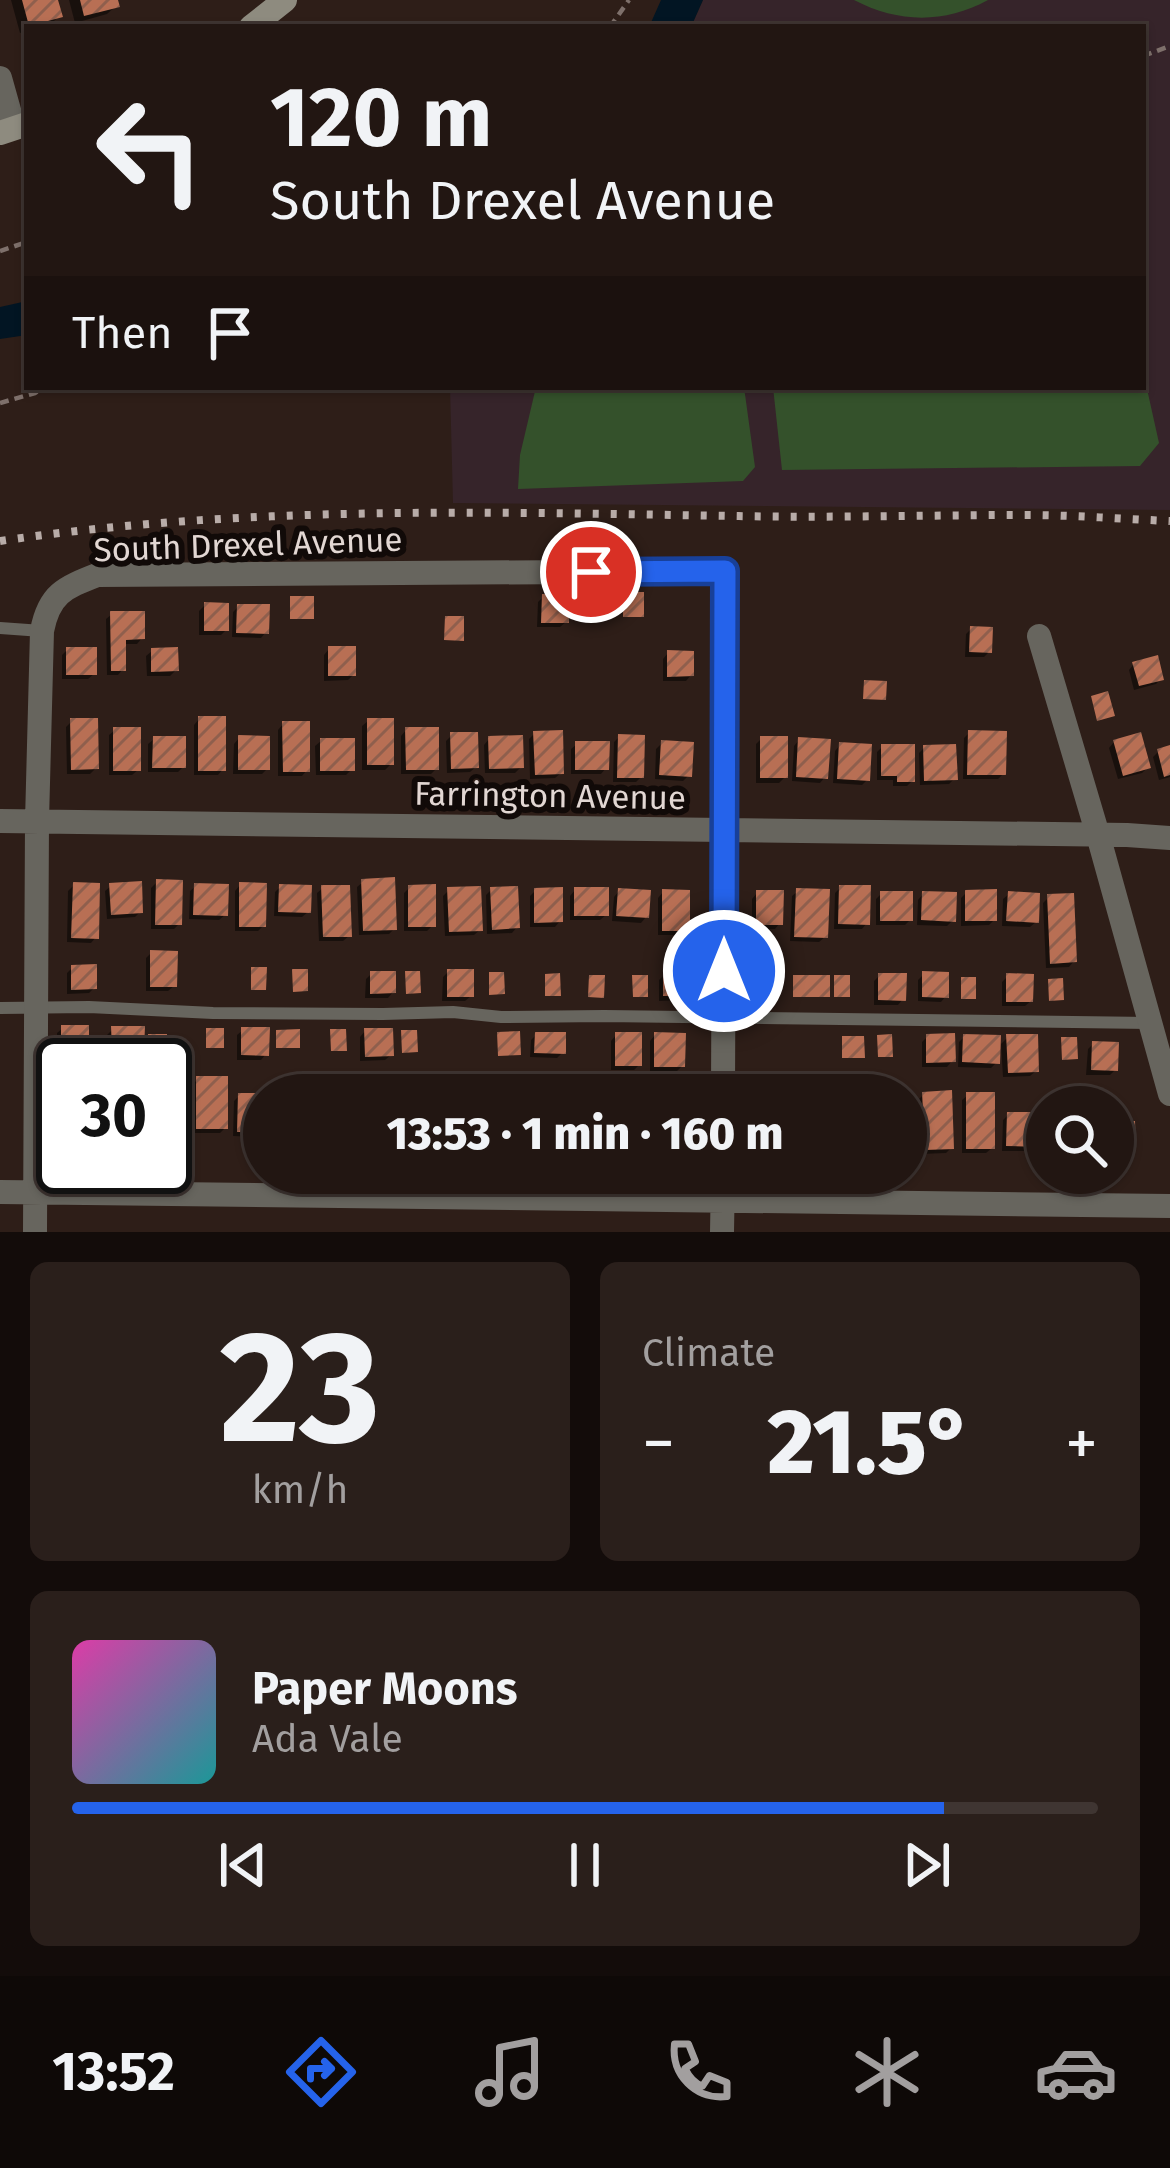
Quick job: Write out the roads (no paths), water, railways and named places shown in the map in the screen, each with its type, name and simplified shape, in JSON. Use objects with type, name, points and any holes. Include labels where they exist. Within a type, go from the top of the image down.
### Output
[{"type":"street","points":[[254,24],[285,0]]},
{"type":"street","points":[[0,78],[14,129]]},
{"type":"street","name":"South Drexel Avenue","points":[[41,631],[55,596],[97,574],[725,571],[724,831]]},
{"type":"street","points":[[35,1232],[41,631]]},
{"type":"street","points":[[1039,636],[1170,1094]]},
{"type":"street","name":"Farrington Avenue","points":[[0,821],[1170,838]]},
{"type":"street","points":[[723,1074],[724,831]]},
{"type":"street","points":[[0,1192],[1170,1206]]},
{"type":"street","points":[[722,1194],[722,1232]]},
{"type":"lane","points":[[0,628],[41,631]]},
{"type":"lane","points":[[0,1008],[1150,1023]]},
{"type":"water","points":[[661,0],[703,0],[692,24],[650,24]]},
{"type":"water","points":[[24,302],[24,335],[0,339],[0,307]]},
{"type":"railway","points":[[0,541],[183,521],[366,514],[1025,515],[1170,521]]}]
